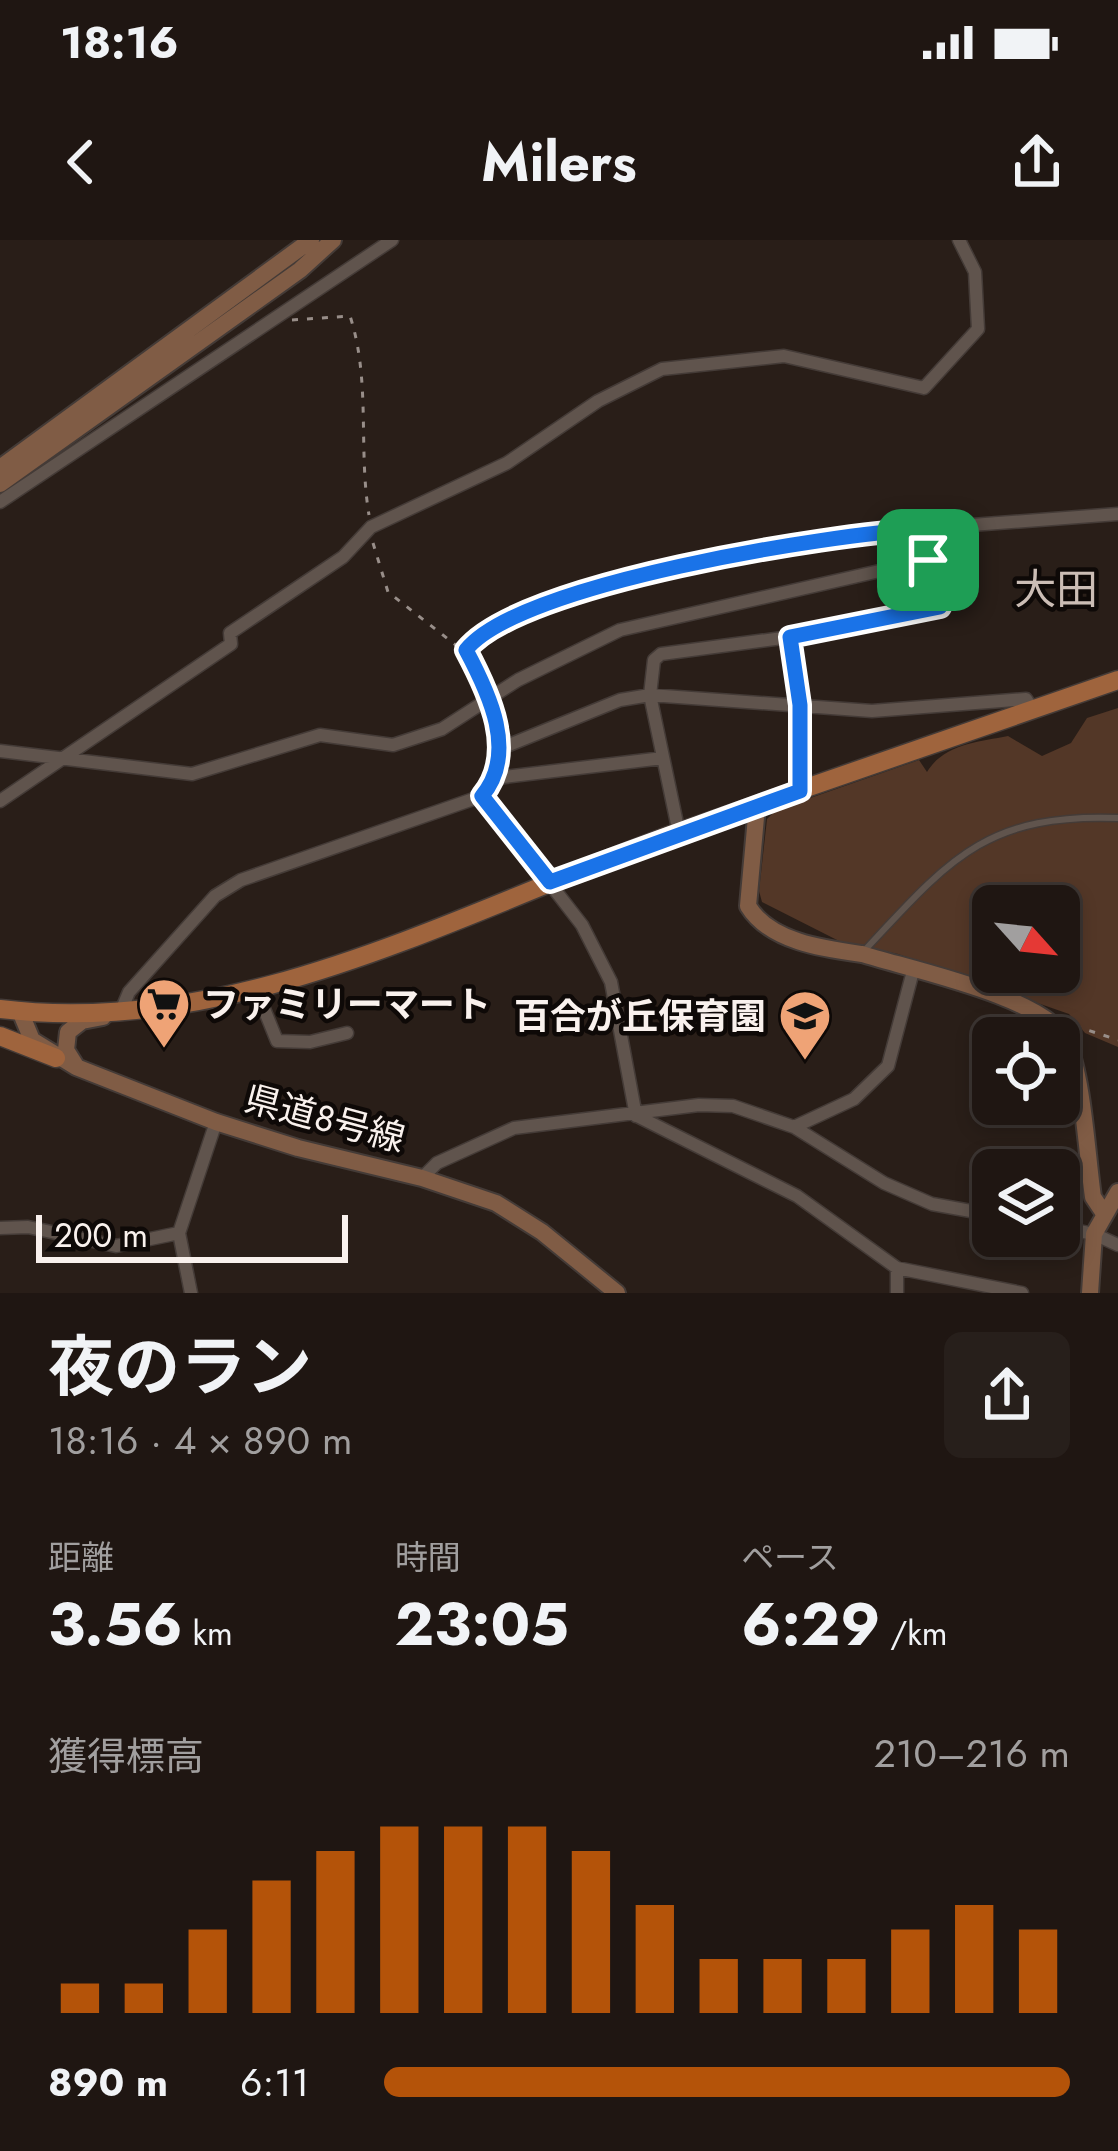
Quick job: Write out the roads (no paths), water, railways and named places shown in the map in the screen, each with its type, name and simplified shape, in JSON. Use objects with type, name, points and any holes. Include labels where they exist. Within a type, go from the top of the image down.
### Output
[{"type":"main road","points":[[0,468],[311,240]]},
{"type":"main road","points":[[0,484],[300,270],[333,240]]},
{"type":"main road","points":[[10,1010],[121,1012],[183,1007],[256,989],[679,832],[1118,680]]},
{"type":"main road","points":[[757,806],[751,913],[796,940],[833,953],[862,954],[1028,1007],[1058,1026],[1071,1051],[1093,1197],[1103,1212]]},
{"type":"main road","points":[[10,1010],[32,1040],[56,1058]]},
{"type":"main road","points":[[76,1066],[66,1050],[68,1032],[82,1022],[121,1012]]},
{"type":"main road","points":[[0,1036],[56,1058]]},
{"type":"main road","name":"県道8号線","points":[[56,1058],[216,1122],[496,1203],[542,1232],[617,1293]]},
{"type":"main road","points":[[1090,1293],[1094,1234],[1118,1192]]},
{"type":"street","points":[[0,502],[392,240]]},
{"type":"street","points":[[0,801],[231,644],[230,633],[343,556],[371,527],[507,464],[598,401],[662,369],[784,356],[924,388],[978,329],[974,272],[959,240]]},
{"type":"street","points":[[121,1012],[129,992],[200,912],[241,880],[482,796],[496,778],[499,749],[490,698],[466,650],[479,634],[558,597],[780,546],[1118,514]]},
{"type":"street","points":[[679,832],[650,695],[654,661],[661,654],[790,637],[940,607],[923,529]]},
{"type":"street","points":[[0,751],[192,774],[320,735],[393,745],[442,729],[490,698],[620,630],[928,560]]},
{"type":"street","points":[[790,637],[800,705],[800,791]]},
{"type":"street","points":[[499,749],[620,700],[650,695],[872,711],[1026,699],[1033,710]]},
{"type":"street","points":[[496,778],[663,758]]},
{"type":"street","points":[[482,796],[582,925],[611,982],[636,1116]]},
{"type":"street","points":[[794,1127],[854,1099],[888,1066],[914,971]]},
{"type":"street","points":[[256,989],[277,1041],[310,1042],[346,1033]]},
{"type":"street","points":[[422,1178],[437,1163],[514,1128],[733,1106],[794,1127],[900,1190],[932,1204],[972,1211]]},
{"type":"street","points":[[636,1116],[797,1196],[897,1268],[1022,1293]]},
{"type":"street","points":[[191,1293],[179,1233],[216,1122]]},
{"type":"street","points":[[0,1228],[28,1227],[116,1246],[179,1233]]},
{"type":"street","points":[[1080,1231],[1118,1245]]},
{"type":"street","points":[[897,1268],[897,1293]]},
{"type":"lane","points":[[862,954],[945,865],[968,849],[1038,821],[1070,816],[1118,818]]},
{"type":"place","name":"ファミリーマート","points":[[164,1050]]},
{"type":"place","name":"百合が丘保育園","points":[[805,1062]]},
{"type":"district","name":"大田","points":[[1056,589]]}]
